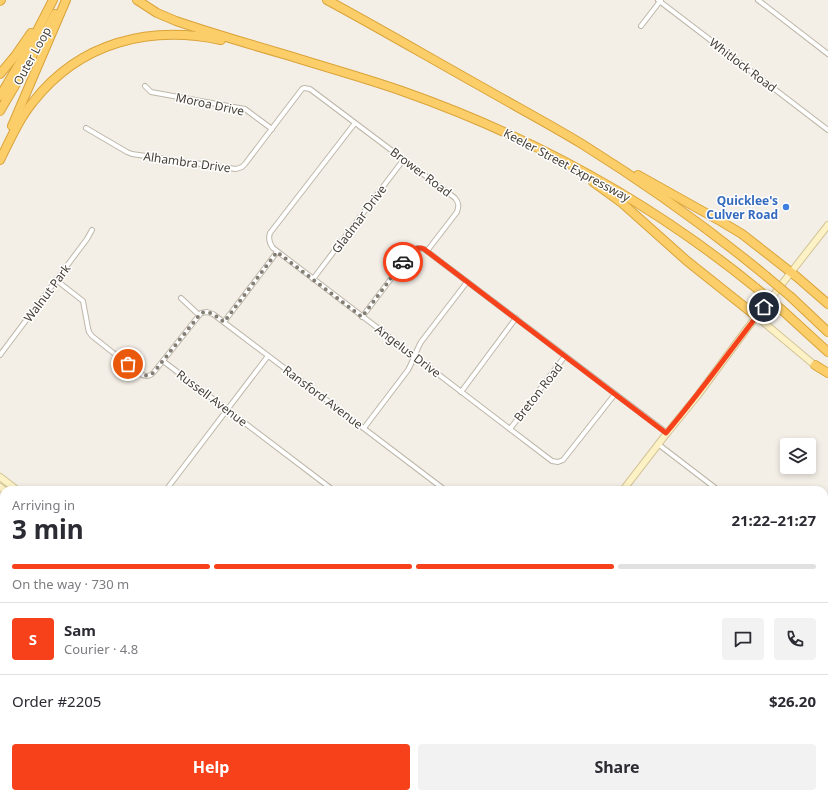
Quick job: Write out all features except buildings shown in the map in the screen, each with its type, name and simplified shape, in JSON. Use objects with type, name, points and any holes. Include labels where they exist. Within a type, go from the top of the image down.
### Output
[{"type":"highway","points":[[0,74],[15,56],[52,0]]},
{"type":"highway","name":"Outer Loop","points":[[0,96],[21,61],[52,0]]},
{"type":"highway","name":"Outer Loop","points":[[0,111],[30,60],[62,0]]},
{"type":"highway","points":[[0,154],[66,0]]},
{"type":"highway","points":[[137,0],[157,13],[176,21],[290,56]]},
{"type":"highway","points":[[327,0],[376,26]]},
{"type":"highway","points":[[333,0],[376,26]]},
{"type":"highway","name":"Keeler Street Expressway","points":[[376,26],[576,141],[639,181],[733,249],[791,297],[828,332]]},
{"type":"highway","points":[[0,160],[24,115],[44,89],[76,62],[114,44],[146,36],[186,35],[215,39],[290,56]]},
{"type":"highway","name":"Keeler Street Expressway","points":[[290,56],[363,77],[422,98],[476,120],[541,150],[596,178],[653,213],[715,256],[782,310],[828,352]]},
{"type":"highway","points":[[576,141],[732,228],[756,244],[828,304]]},
{"type":"highway","points":[[541,150],[611,194],[687,262],[756,316]]},
{"type":"highway","points":[[815,365],[828,373]]},
{"type":"main road","points":[[626,486],[666,433],[698,395],[756,316],[828,226]]},
{"type":"main road","points":[[756,316],[828,376]]},
{"type":"main road","points":[[0,477],[12,486]]},
{"type":"street","points":[[641,26],[660,0]]},
{"type":"street","name":"Whitlock Road","points":[[660,0],[828,130]]},
{"type":"street","points":[[758,0],[828,54]]},
{"type":"street","name":"Moroa Drive","points":[[145,86],[151,92],[245,109],[272,129]]},
{"type":"street","name":"Alhambra Drive","points":[[86,128],[132,154],[236,169],[242,167],[304,88]]},
{"type":"street","name":"Brower Road","points":[[304,88],[310,89],[455,198],[459,206],[457,212],[427,251]]},
{"type":"street","name":"Angelus Drive","points":[[355,123],[270,233],[270,245],[362,317],[554,462],[561,462],[568,455],[615,394]]},
{"type":"street","name":"Gladmar Drive","points":[[313,279],[404,159]]},
{"type":"street","name":"Walnut Park","points":[[0,355],[87,239],[92,230]]},
{"type":"street","points":[[362,317],[412,251],[420,248],[427,251],[666,433]]},
{"type":"street","points":[[224,322],[277,252]]},
{"type":"street","points":[[56,280],[83,300],[88,328],[92,336],[140,374],[145,376],[150,376],[154,372],[199,315],[181,298]]},
{"type":"street","points":[[364,428],[408,370],[421,342],[467,282]]},
{"type":"street","name":"Ransford Avenue","points":[[199,315],[204,312],[210,312],[440,486]]},
{"type":"street","points":[[461,392],[516,318]]},
{"type":"street","points":[[169,486],[268,356]]},
{"type":"street","name":"Breton Road","points":[[510,429],[565,356]]},
{"type":"street","name":"Russell Avenue","points":[[163,361],[328,486]]},
{"type":"street","points":[[658,444],[713,486]]},
{"type":"way so far","points":[[128,364],[142,375],[150,376],[201,313],[210,312],[224,322],[277,252],[362,317],[403,262]]},
{"type":"place","name":"Quicklee's Culver Road","points":[[786,207]]},
{"type":"route","points":[[403,262],[414,249],[424,249],[666,433],[699,394],[742,334],[764,307]]}]
